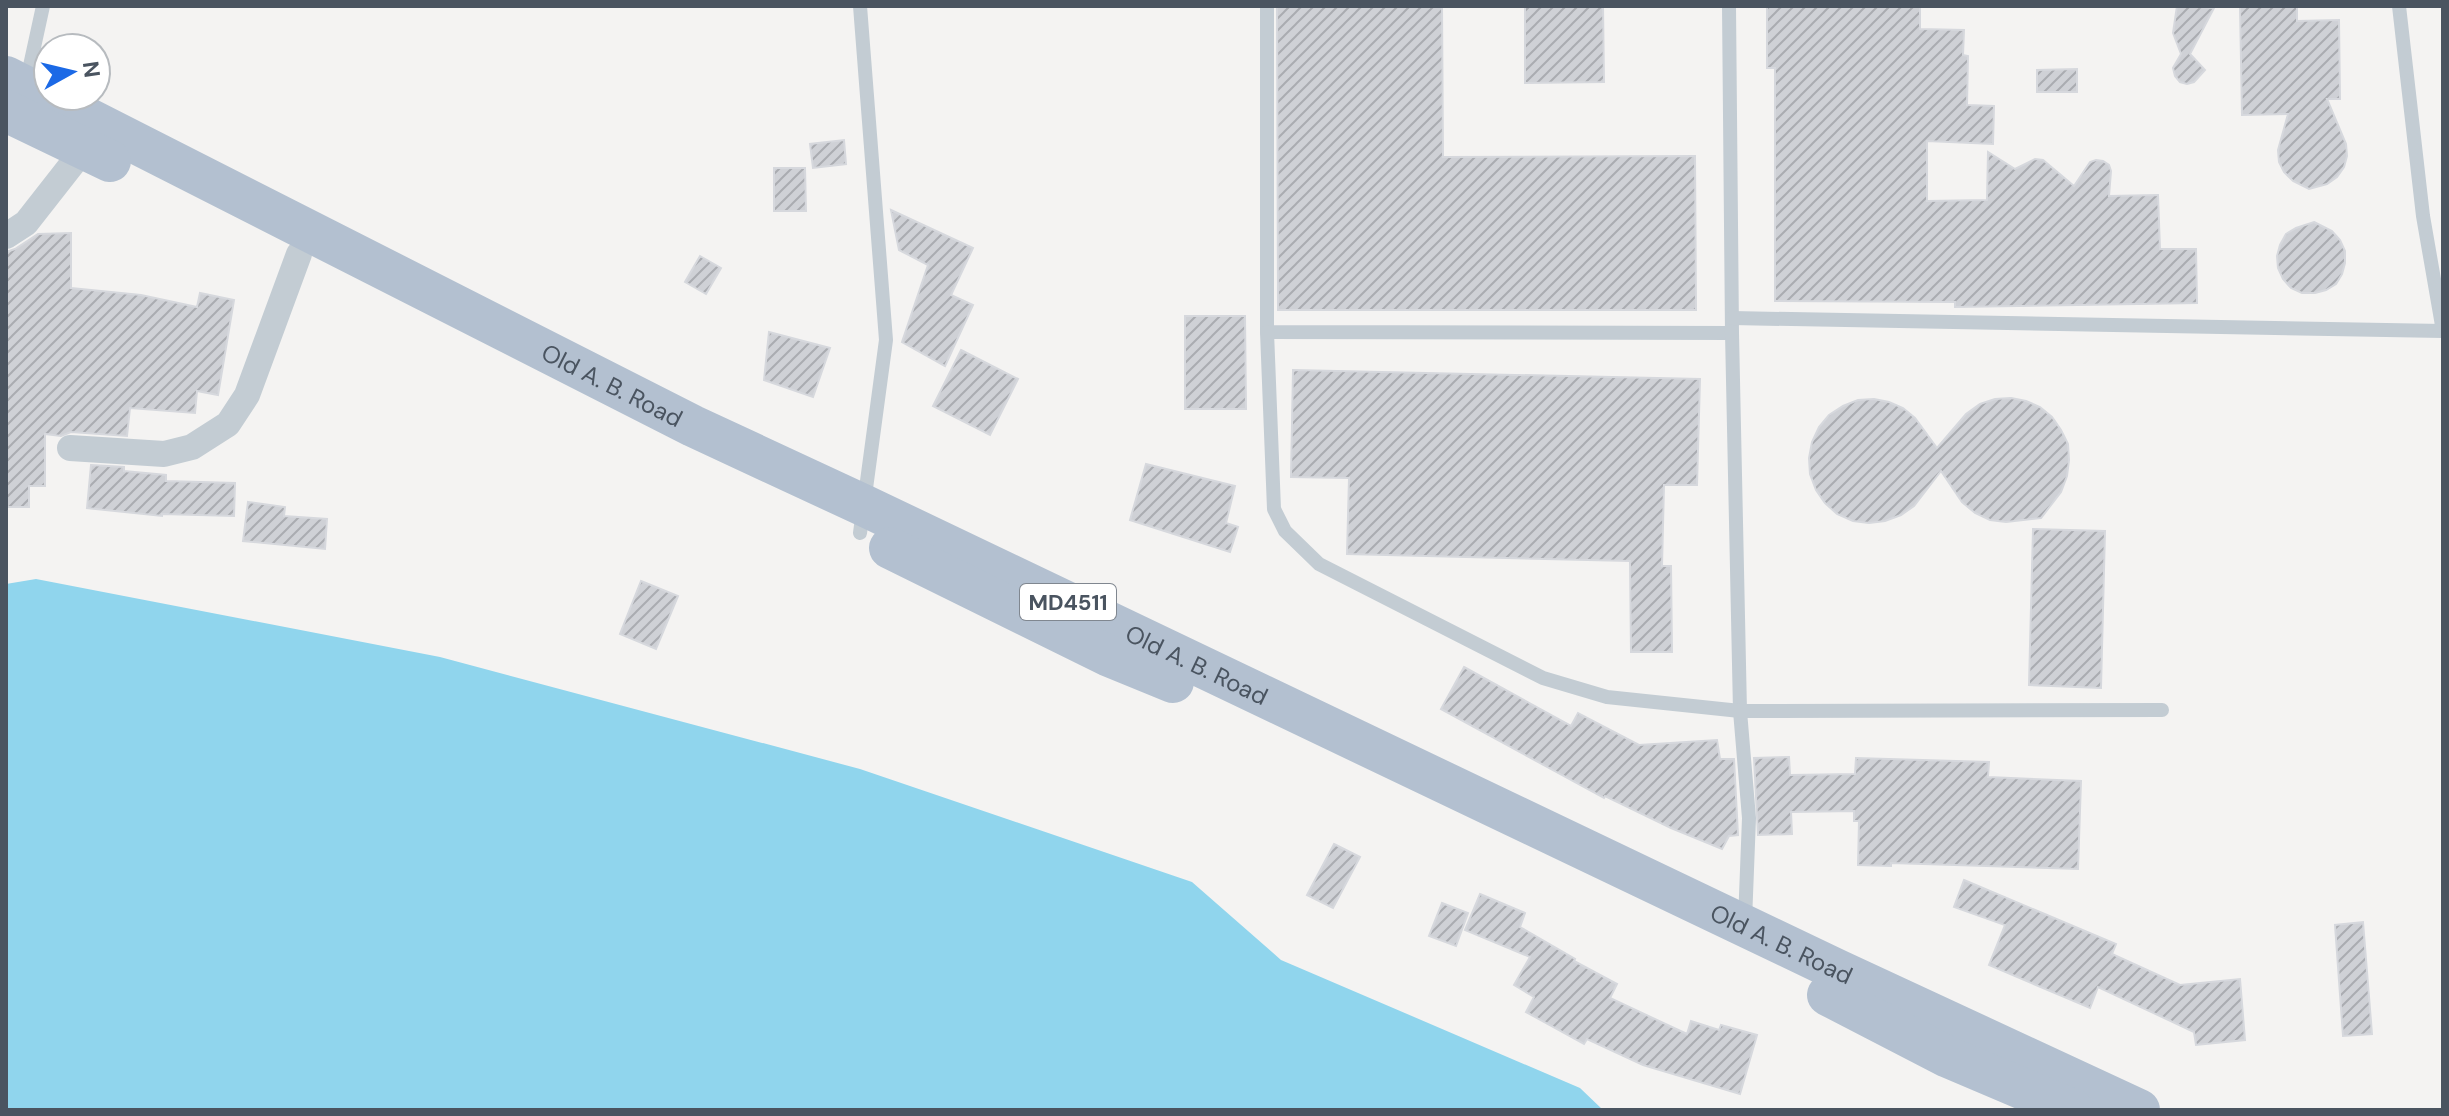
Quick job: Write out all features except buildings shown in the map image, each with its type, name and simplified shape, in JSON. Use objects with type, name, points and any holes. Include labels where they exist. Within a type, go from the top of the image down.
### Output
[{"type":"main road","name":"Old A. B. Road","points":[[12,92],[84,149],[592,402],[862,519],[2139,1110]]},
{"type":"main road","name":"Old A. B. Road","points":[[12,92],[693,426],[862,519],[969,589],[1107,655],[1341,754],[1649,903],[1948,1057],[2073,1110]]},
{"type":"street","points":[[6,236],[26,223],[84,149]]},
{"type":"street","points":[[70,448],[164,454],[192,447],[228,424],[247,395],[299,254]]},
{"type":"lane","points":[[12,92],[43,6]]},
{"type":"lane","points":[[860,6],[886,340],[862,519]]},
{"type":"lane","points":[[1267,6],[1267,332],[1274,509],[1285,531],[1319,564],[1543,678],[1607,697],[1740,711],[2162,710]]},
{"type":"lane","points":[[1729,6],[1740,711],[1749,818],[1745,926]]},
{"type":"lane","points":[[1267,332],[1732,326],[2443,332],[2423,216],[2399,6]]},
{"type":"water","points":[[36,579],[440,657],[860,769],[1192,882],[1281,960],[1580,1088],[1603,1110],[6,1110],[6,584]]}]
